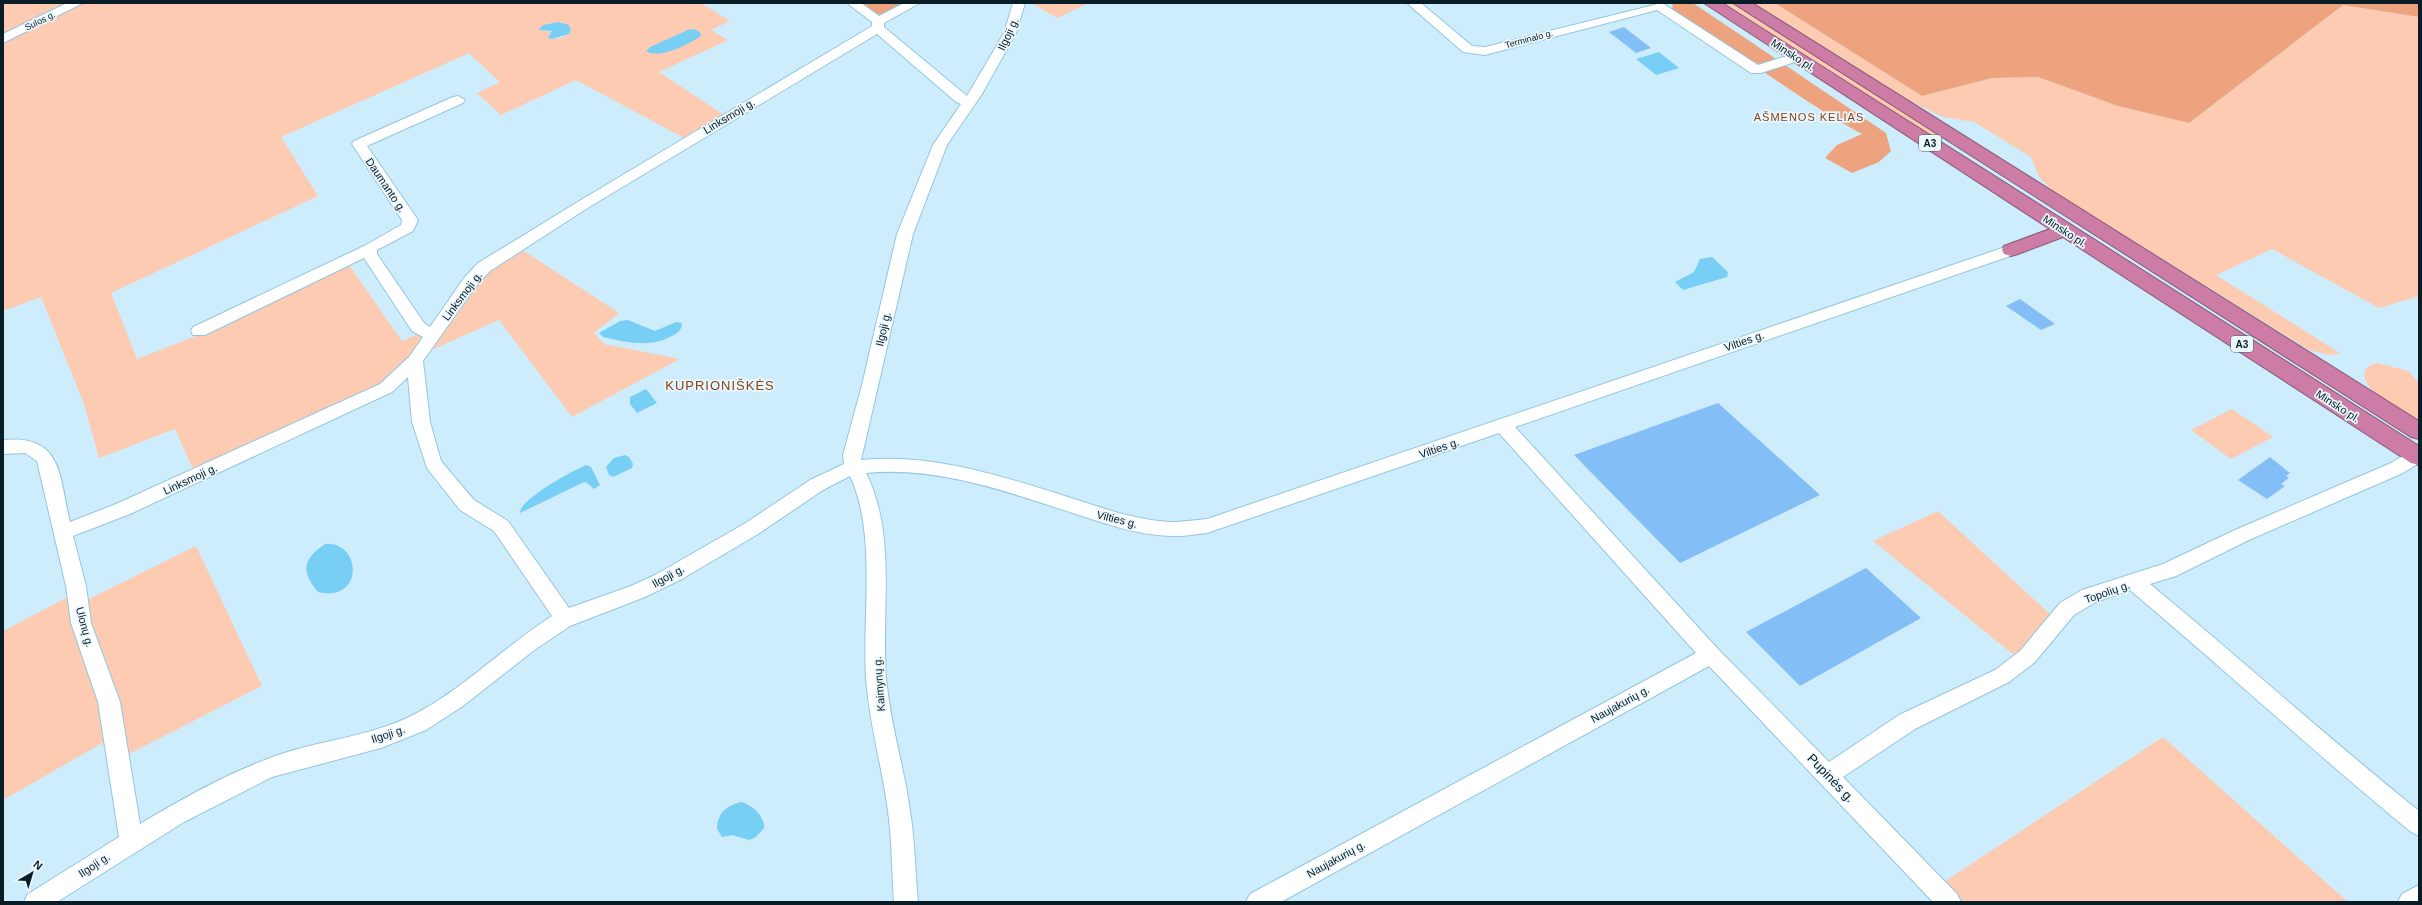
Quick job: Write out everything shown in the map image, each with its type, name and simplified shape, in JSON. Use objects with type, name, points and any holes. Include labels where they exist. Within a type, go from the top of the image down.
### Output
[{"type":"highway","name":"Minsko pl.","points":[[1712,3],[2418,457]]},
{"type":"highway","name":"Minsko pl.","points":[[1741,3],[2419,431]]},
{"type":"highway","points":[[1930,143],[1944,144],[1966,151],[2010,179],[2046,196]]},
{"type":"highway","points":[[2073,212],[2089,201]]},
{"type":"highway","points":[[2011,250],[2064,230]]},
{"type":"street","name":"Sulos g.","points":[[3,39],[77,3]]},
{"type":"street","points":[[853,3],[961,99],[969,102]]},
{"type":"street","name":"Linksmoji g.","points":[[64,532],[123,509],[386,388],[415,360],[470,282],[489,264],[914,3]]},
{"type":"street","name":"Ilgoji g.","points":[[36,902],[131,841],[203,799],[266,769],[398,732],[416,724],[465,694],[528,644],[565,619],[647,588],[751,529],[834,475],[855,468],[852,462],[854,444],[871,385],[904,234],[940,145],[969,102],[1010,33],[1019,3]]},
{"type":"street","name":"Terminalo g.","points":[[1413,3],[1468,49],[1478,51],[1550,33],[1569,30],[1662,4],[1756,70],[1796,57]]},
{"type":"street","name":"Daumanto g.","points":[[368,250],[408,228],[410,220],[359,144],[458,100]]},
{"type":"street","points":[[199,331],[368,250],[369,254],[418,327],[432,335]]},
{"type":"street","name":"Vilties g.","points":[[855,468],[889,464],[939,468],[1114,519],[1155,528],[1188,529],[1218,524],[1842,307],[2011,250]]},
{"type":"street","points":[[415,360],[421,422],[433,463],[468,505],[501,526],[565,619]]},
{"type":"street","points":[[386,388],[409,388],[419,394]]},
{"type":"street","points":[[1503,426],[1711,655]]},
{"type":"street","name":"Ulonų g.","points":[[3,447],[22,445],[36,448],[45,458],[64,532],[81,623],[109,702],[131,841]]},
{"type":"street","name":"Topolių g.","points":[[1828,775],[1907,722],[2002,676],[2027,657],[2067,609],[2089,596],[2169,570],[2242,535],[2398,468],[2418,457]]},
{"type":"street","name":"Kaimynų g.","points":[[855,468],[866,491],[874,544],[877,612],[876,676],[884,740],[899,811],[906,902]]},
{"type":"street","points":[[2134,582],[2243,673],[2355,773],[2419,825]]},
{"type":"street","name":"Pupinės g.","points":[[1711,655],[1949,902]]},
{"type":"street","name":"Naujakurių g.","points":[[1258,902],[1711,655]]},
{"type":"street","points":[[2410,902],[2419,896]]},
{"type":"shaded area","points":[[3,3],[701,3],[730,21],[711,30],[728,40],[659,72],[724,115],[684,138],[576,80],[501,115],[477,93],[500,82],[469,53],[281,137],[318,196],[111,293],[137,359],[209,331],[349,265],[402,341],[454,319],[486,274],[501,261],[524,251],[619,313],[594,333],[604,344],[680,359],[572,417],[499,320],[411,359],[411,379],[290,428],[194,471],[175,429],[99,458],[84,404],[41,297],[3,311]],"holes":[[[564,23],[569,34],[561,38],[549,39],[553,32],[538,30],[547,24]],[[694,29],[702,34],[646,50],[650,47]]]},
{"type":"shaded area","points":[[859,3],[908,3],[880,16]]},
{"type":"shaded area","points":[[1031,3],[1089,3],[1057,18]]},
{"type":"shaded area","points":[[1671,3],[1693,3],[1886,133],[1891,151],[1879,162],[1852,173],[1825,158],[1837,145],[1862,134],[1813,105],[1671,10],[1673,6]]},
{"type":"shaded area","points":[[1719,3],[1734,3],[1938,134],[1931,137]]},
{"type":"shaded area","points":[[1753,3],[1775,3],[1922,96],[1992,78],[2038,77],[2118,106],[2189,123],[2343,5],[2419,17],[2419,296],[2379,308],[2272,249],[2216,275],[2340,353],[2329,355],[2309,350],[2053,191],[2039,177],[2031,157],[1974,122],[1943,117],[1910,101]]},
{"type":"shaded area","points":[[1775,3],[2419,3],[2419,17],[2343,5],[2189,123],[2118,106],[2038,77],[1992,78],[1922,96]]},
{"type":"shaded area","points":[[2378,363],[2408,371],[2419,383],[2419,421],[2383,400],[2368,385],[2365,377],[2366,369],[2371,365]]},
{"type":"shaded area","points":[[2232,409],[2273,437],[2231,459],[2191,430]]},
{"type":"shaded area","points":[[1938,511],[2052,616],[2038,635],[2015,656],[1873,541]]},
{"type":"shaded area","points":[[196,546],[262,686],[125,756],[120,733],[3,800],[3,631],[68,597],[71,608]]},
{"type":"shaded area","points":[[2163,737],[2348,902],[1958,902],[1941,884]]},
{"type":"water","points":[[558,22],[569,25],[571,30],[569,34],[552,39],[548,38],[552,31],[538,30],[543,25]]},
{"type":"water","points":[[694,29],[700,32],[701,36],[682,47],[658,54],[646,51],[650,47],[688,30]]},
{"type":"water","points":[[1659,52],[1679,68],[1656,75],[1636,59]]},
{"type":"water","points":[[1712,257],[1728,272],[1727,277],[1683,290],[1675,282],[1694,272],[1700,259]]},
{"type":"water","points":[[628,320],[655,331],[676,322],[682,323],[680,330],[676,333],[670,337],[654,342],[637,343],[620,341],[603,337],[599,333],[620,321]]},
{"type":"water","points":[[646,389],[657,403],[637,413],[630,404],[630,397]]},
{"type":"water","points":[[625,455],[629,457],[633,464],[632,468],[613,477],[609,475],[606,467],[614,458]]},
{"type":"water","points":[[586,465],[591,467],[600,485],[594,489],[586,482],[582,483],[520,513],[522,507],[537,493],[559,479]]},
{"type":"water","points":[[325,544],[336,545],[344,550],[350,557],[353,566],[353,575],[343,590],[331,593],[318,592],[312,585],[309,578],[306,566],[308,561],[317,550]]},
{"type":"water","points":[[741,802],[749,805],[757,811],[762,819],[764,828],[756,837],[749,840],[732,835],[722,837],[717,829],[717,824],[723,811],[731,805]]},
{"type":"building","points":[[1624,27],[1651,48],[1636,53],[1609,32]]},
{"type":"building","points":[[2020,299],[2055,324],[2041,330],[2006,306]]},
{"type":"building","points":[[1718,403],[1820,495],[1680,563],[1574,455]]},
{"type":"building","points":[[2270,457],[2290,473],[2286,476],[2289,478],[2281,484],[2285,486],[2267,499],[2238,480]]},
{"type":"building","points":[[1866,568],[1921,618],[1800,686],[1746,632]]},
{"type":"district","name":"AŠMENOS KELIAS","points":[[1809,117]]},
{"type":"district","name":"KUPRIONIŠKĖS","points":[[720,385]]}]
